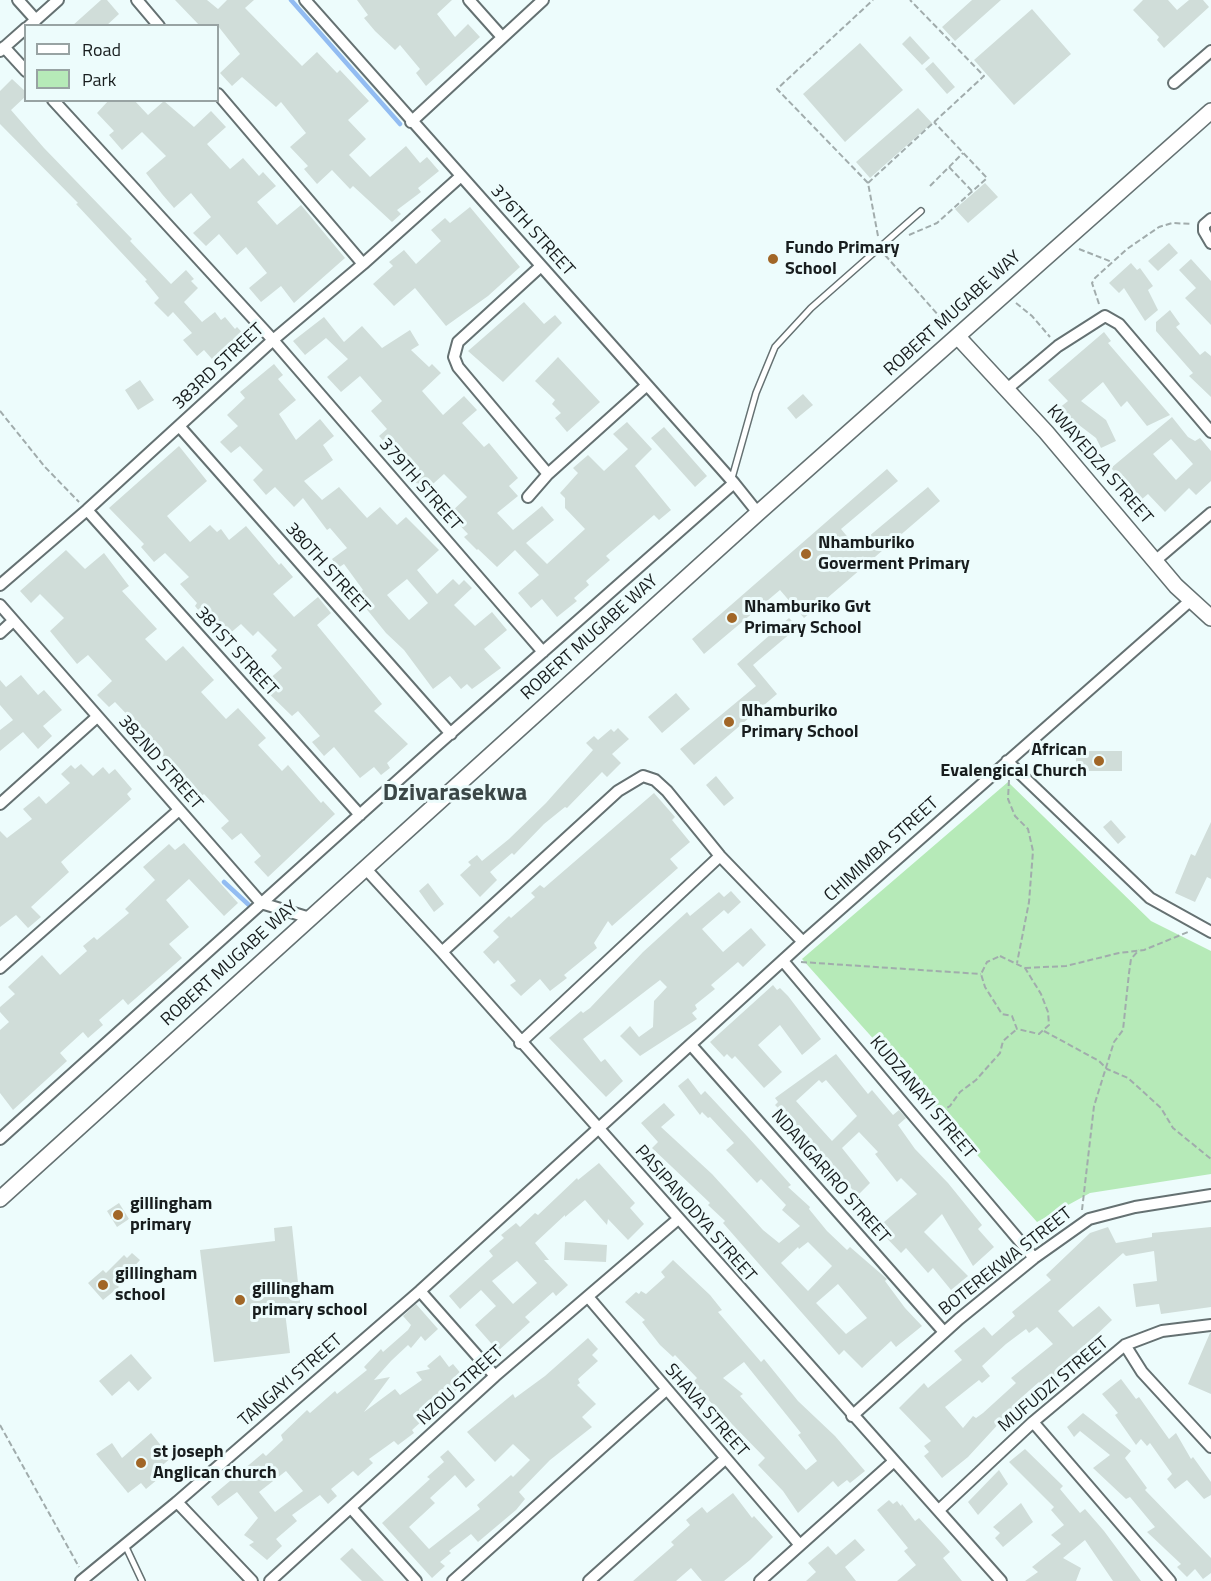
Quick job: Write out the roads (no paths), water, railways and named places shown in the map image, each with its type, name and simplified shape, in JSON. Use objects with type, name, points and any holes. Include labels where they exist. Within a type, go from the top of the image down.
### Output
[{"type":"street","points":[[18,0],[32,23],[58,0]]},
{"type":"street","points":[[137,0],[157,24]]},
{"type":"street","name":"376TH STREET","points":[[305,0],[758,513]]},
{"type":"street","points":[[469,0],[502,37]]},
{"type":"street","points":[[411,122],[543,0]]},
{"type":"street","points":[[24,30],[2,49],[24,69]]},
{"type":"street","points":[[1174,83],[1211,51]]},
{"type":"street","points":[[219,95],[363,264]]},
{"type":"street","name":"379TH STREET","points":[[55,102],[273,340],[543,652]]},
{"type":"street","name":"ROBERT MUGABE WAY","points":[[0,1199],[758,513],[1211,111]]},
{"type":"street","name":"383RD STREET","points":[[0,585],[87,510],[273,340],[461,177]]},
{"type":"street","points":[[1208,222],[1206,237],[1211,243]]},
{"type":"street","points":[[541,266],[458,342],[454,357],[458,367],[548,474]]},
{"type":"street","points":[[1007,389],[1058,346],[1104,316],[1119,324],[1211,432]]},
{"type":"street","name":"KWAYEDZA STREET","points":[[958,337],[1007,389],[1155,561],[1211,618]]},
{"type":"street","points":[[528,497],[548,474],[647,385]]},
{"type":"street","name":"380TH STREET","points":[[179,426],[451,734]]},
{"type":"street","points":[[0,1139],[733,482]]},
{"type":"street","name":"381ST STREET","points":[[87,510],[360,815]]},
{"type":"street","points":[[1155,561],[1211,513]]},
{"type":"street","name":"CHIMIMBA STREET","points":[[599,1129],[803,942],[1191,600]]},
{"type":"street","name":"382ND STREET","points":[[0,605],[12,622],[261,903]]},
{"type":"street","points":[[0,633],[12,622]]},
{"type":"street","points":[[0,804],[97,717]]},
{"type":"street","points":[[1007,761],[1150,898],[1211,932]]},
{"type":"street","points":[[442,952],[618,791],[643,776],[655,780],[667,791],[720,856],[803,942]]},
{"type":"street","points":[[0,968],[179,810]]},
{"type":"street","points":[[520,1042],[720,856]]},
{"type":"street","name":"PASIPANODYA STREET","points":[[365,868],[1001,1581]]},
{"type":"street","points":[[261,903],[310,918]]},
{"type":"street","name":"KUDZANAYI STREET","points":[[783,961],[1034,1258]]},
{"type":"street","name":"NDANGARIRO STREET","points":[[691,1045],[944,1332]]},
{"type":"street","name":"TANGAYI STREET","points":[[83,1579],[177,1502],[420,1291],[599,1129]]},
{"type":"street","name":"BOTEREKWA STREET","points":[[852,1416],[944,1332],[1034,1258],[1089,1219],[1118,1211],[1211,1195]]},
{"type":"street","name":"NZOU STREET","points":[[270,1581],[495,1376],[589,1298],[677,1220]]},
{"type":"street","points":[[420,1291],[495,1376]]},
{"type":"street","name":"SHAVA STREET","points":[[589,1298],[799,1544]]},
{"type":"street","name":"MUFUDZI STREET","points":[[939,1510],[1033,1422],[1125,1345],[1162,1331],[1211,1325]]},
{"type":"street","points":[[1125,1345],[1142,1372],[1211,1448]]},
{"type":"street","points":[[453,1581],[666,1390]]},
{"type":"street","points":[[1033,1422],[1170,1581]]},
{"type":"street","points":[[589,1581],[725,1459]]},
{"type":"street","points":[[760,1581],[893,1461]]},
{"type":"street","points":[[177,1502],[252,1581]]},
{"type":"street","points":[[351,1508],[416,1581]]},
{"type":"lane","points":[[733,482],[756,393],[775,347],[811,308],[921,211]]},
{"type":"lane","points":[[125,1543],[142,1581]]},
{"type":"waterway","points":[[291,0],[400,124]]},
{"type":"waterway","points":[[224,882],[250,906]]},
{"type":"place","name":"Fundo Primary School","points":[[773,259]]},
{"type":"place","name":"Nhamburiko Goverment Primary","points":[[806,554]]},
{"type":"place","name":"Nhamburiko Gvt Primary School","points":[[732,618]]},
{"type":"place","name":"Nhamburiko Primary School","points":[[729,722]]},
{"type":"place","name":"African Evalengical Church","points":[[1099,761]]},
{"type":"place","name":"gillingham primary","points":[[118,1215]]},
{"type":"place","name":"gillingham school","points":[[103,1285]]},
{"type":"place","name":"gillingham primary school","points":[[240,1300]]},
{"type":"place","name":"st joseph Anglican church","points":[[141,1463]]},
{"type":"district","name":"Dzivarasekwa","points":[[455,794]]}]
